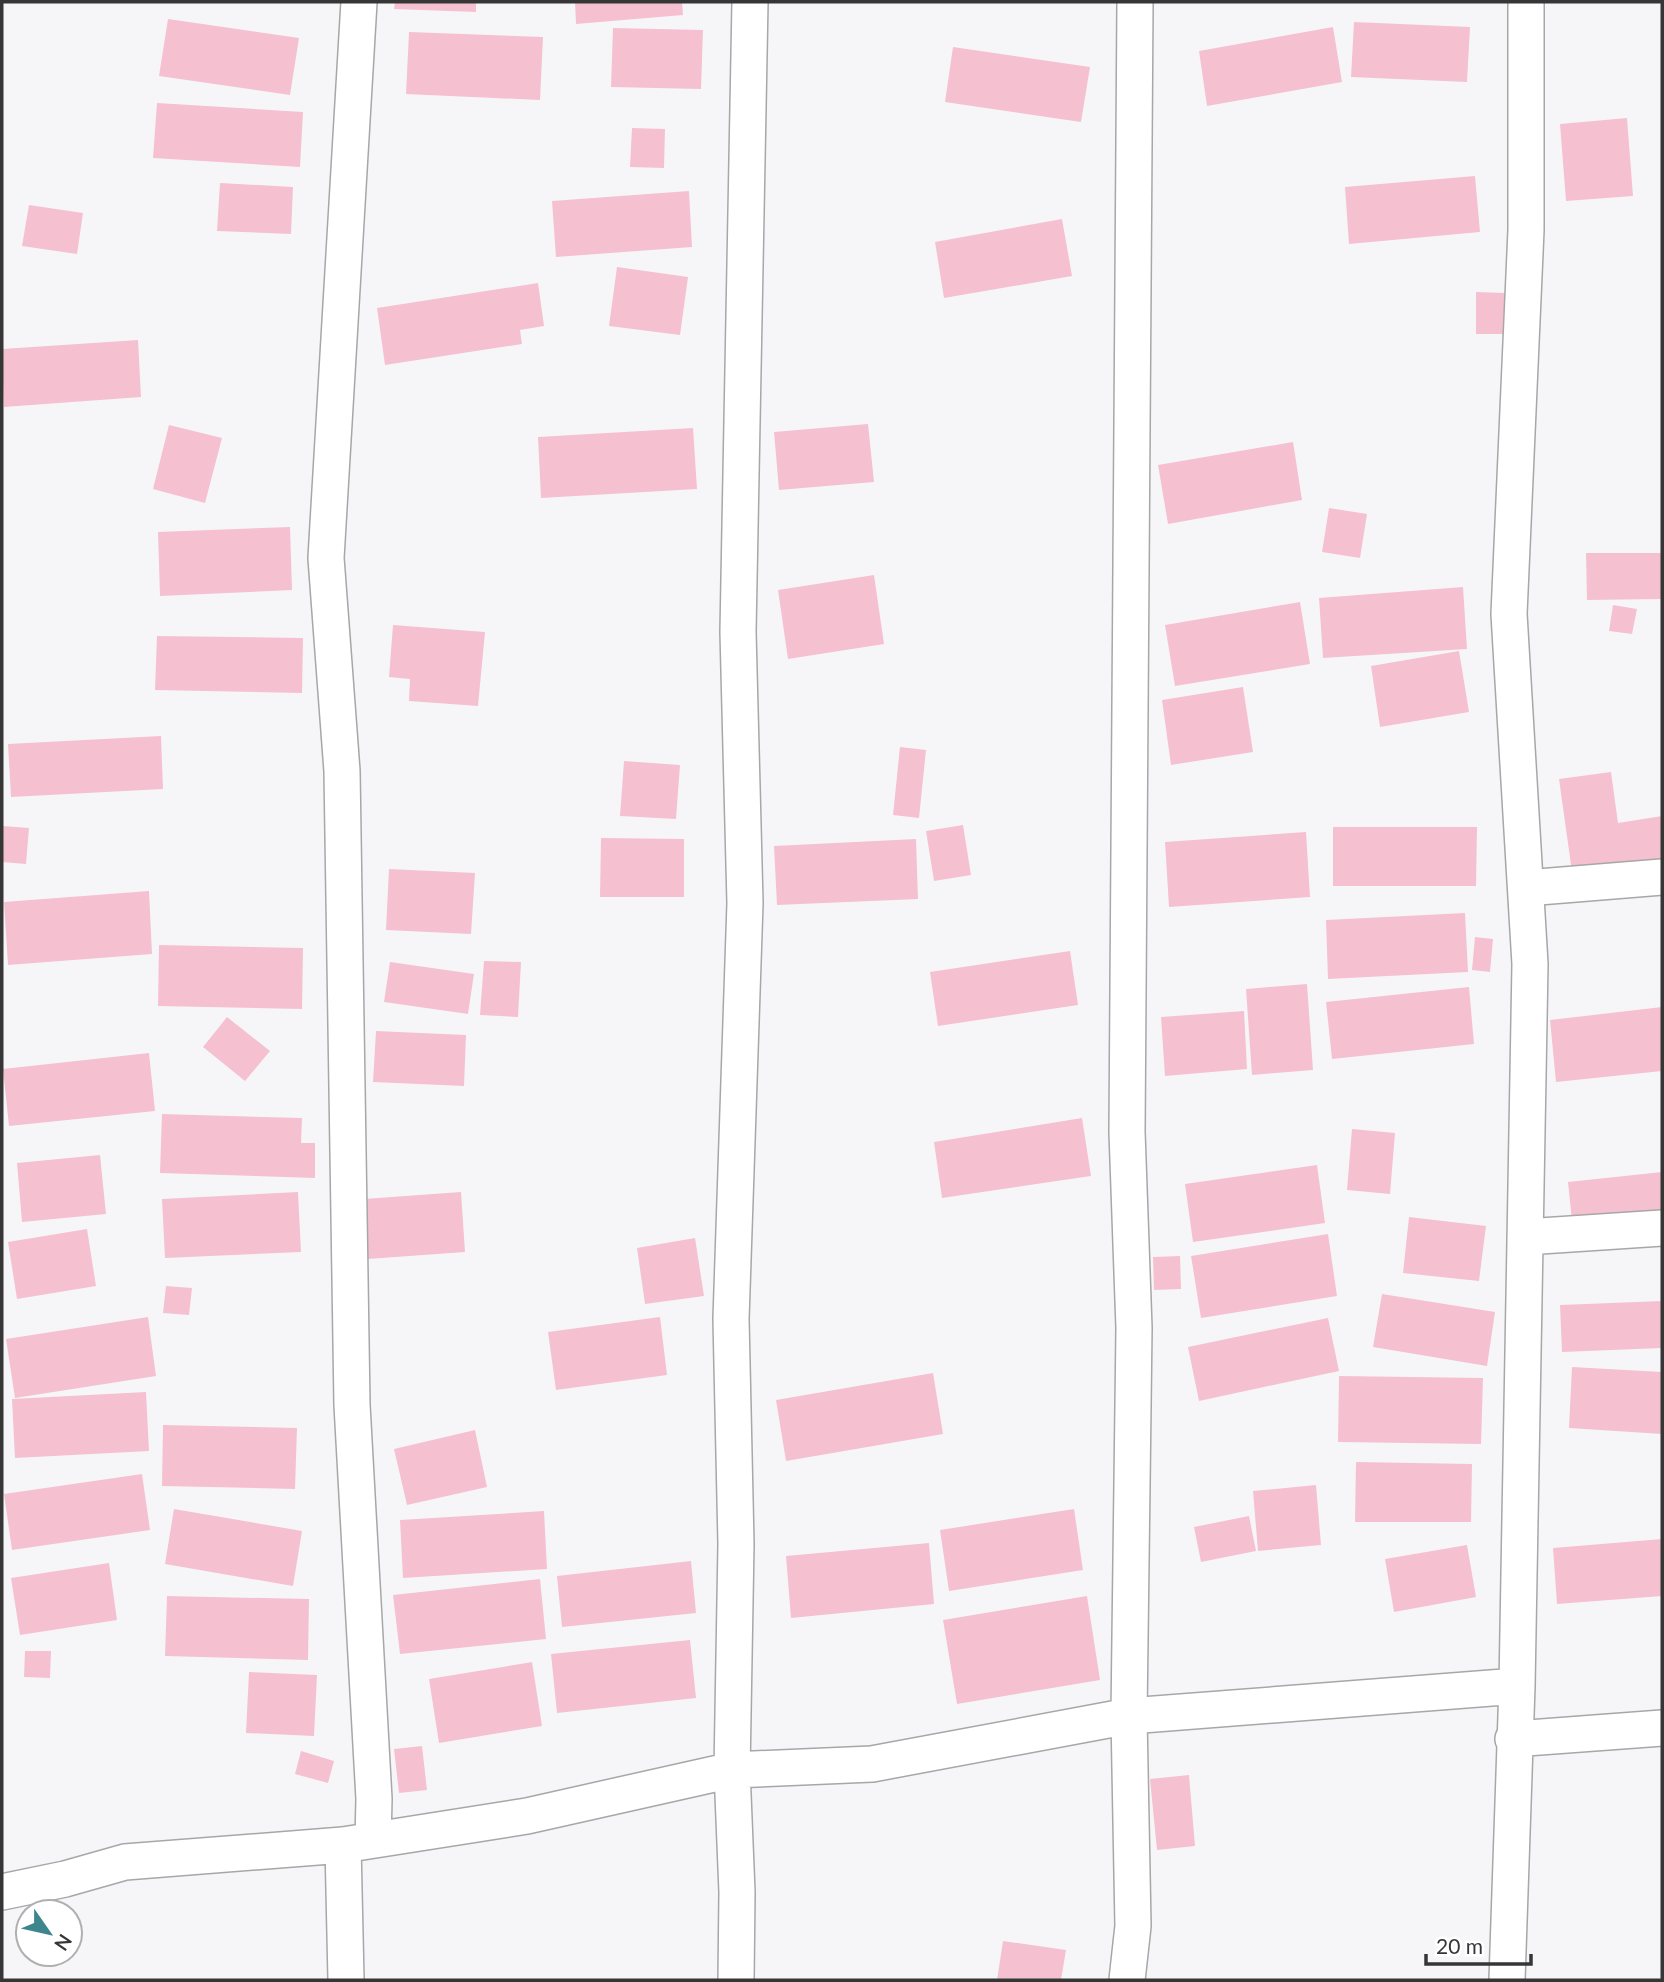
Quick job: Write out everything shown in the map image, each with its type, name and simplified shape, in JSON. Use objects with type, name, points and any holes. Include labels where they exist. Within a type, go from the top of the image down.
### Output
[{"type":"street","points":[[346,1980],[358,1842],[374,1799],[352,1405],[342,771],[326,558],[359,2]]},
{"type":"street","points":[[736,1980],[737,1892],[733,1770],[736,1544],[731,1319],[745,903],[738,632],[750,2]]},
{"type":"street","points":[[1127,1980],[1133,1926],[1129,1716],[1134,1328],[1127,1132],[1135,2]]},
{"type":"street","points":[[1507,1980],[1513,1739],[1517,1686],[1530,964],[1509,614],[1526,230],[1526,2]]},
{"type":"street","points":[[1525,888],[1662,877]]},
{"type":"street","points":[[1525,1237],[1662,1228]]},
{"type":"street","points":[[2,1892],[65,1879],[125,1862],[358,1842],[527,1816],[733,1770],[872,1764],[1129,1716],[1517,1686]]},
{"type":"street","points":[[1513,1739],[1662,1728]]},
{"type":"building","points":[[395,2],[476,2],[476,12],[394,9]]},
{"type":"building","points":[[575,2],[682,2],[683,15],[576,24]]},
{"type":"building","points":[[168,19],[299,38],[290,95],[159,76]]},
{"type":"building","points":[[1354,22],[1470,27],[1467,82],[1351,77]]},
{"type":"building","points":[[1333,27],[1342,82],[1207,106],[1199,51]]},
{"type":"building","points":[[613,28],[703,30],[701,89],[611,87]]},
{"type":"building","points":[[409,32],[543,37],[540,100],[406,94]]},
{"type":"building","points":[[953,47],[1090,67],[1081,122],[945,102]]},
{"type":"building","points":[[157,103],[303,112],[300,167],[153,158]]},
{"type":"building","points":[[1627,118],[1633,196],[1566,201],[1560,124]]},
{"type":"building","points":[[632,128],[665,129],[664,168],[630,167]]},
{"type":"building","points":[[1475,176],[1480,232],[1349,244],[1345,187]]},
{"type":"building","points":[[220,183],[293,187],[291,234],[217,231]]},
{"type":"building","points":[[689,191],[692,247],[556,257],[552,201]]},
{"type":"building","points":[[29,205],[83,213],[77,254],[22,246]]},
{"type":"building","points":[[1062,219],[1072,276],[944,298],[935,242]]},
{"type":"building","points":[[617,267],[688,277],[680,335],[609,326]]},
{"type":"building","points":[[538,283],[544,326],[520,330],[522,344],[385,365],[377,308]]},
{"type":"building","points":[[1476,292],[1505,293],[1505,334],[1476,334]]},
{"type":"building","points":[[138,340],[141,397],[4,407],[2,349]]},
{"type":"building","points":[[868,424],[874,482],[779,490],[774,432]]},
{"type":"building","points":[[169,425],[222,438],[205,503],[153,489]]},
{"type":"building","points":[[693,428],[697,489],[541,498],[538,437]]},
{"type":"building","points":[[1293,442],[1302,500],[1168,524],[1158,465]]},
{"type":"building","points":[[1329,508],[1367,514],[1360,558],[1322,552]]},
{"type":"building","points":[[290,527],[292,590],[160,596],[158,532]]},
{"type":"building","points":[[1586,553],[1662,553],[1662,599],[1587,600]]},
{"type":"building","points":[[874,575],[884,644],[788,659],[778,590]]},
{"type":"building","points":[[1463,587],[1467,649],[1323,658],[1319,598]]},
{"type":"building","points":[[1300,602],[1310,664],[1175,686],[1165,625]]},
{"type":"building","points":[[1613,605],[1637,609],[1632,634],[1609,631]]},
{"type":"building","points":[[393,625],[485,632],[478,706],[409,701],[410,679],[389,677]]},
{"type":"building","points":[[157,636],[303,638],[302,693],[155,690]]},
{"type":"building","points":[[1459,651],[1469,712],[1380,727],[1371,666]]},
{"type":"building","points":[[1243,687],[1253,752],[1171,765],[1162,700]]},
{"type":"building","points":[[161,736],[163,789],[11,797],[8,744]]},
{"type":"building","points":[[900,747],[926,750],[919,818],[893,815]]},
{"type":"building","points":[[624,761],[680,765],[676,819],[620,816]]},
{"type":"building","points":[[1611,772],[1618,823],[1662,816],[1662,860],[1572,872],[1559,779]]},
{"type":"building","points":[[963,825],[971,875],[934,881],[926,831]]},
{"type":"building","points":[[2,826],[29,828],[26,864],[2,862]]},
{"type":"building","points":[[1333,827],[1477,827],[1476,886],[1333,886]]},
{"type":"building","points":[[1306,832],[1310,897],[1169,907],[1165,842]]},
{"type":"building","points":[[601,838],[684,839],[684,897],[600,897]]},
{"type":"building","points":[[916,839],[918,899],[777,905],[774,846]]},
{"type":"building","points":[[389,869],[475,873],[471,934],[386,930]]},
{"type":"building","points":[[149,891],[152,954],[8,965],[4,902]]},
{"type":"building","points":[[1465,913],[1468,972],[1328,979],[1326,920]]},
{"type":"building","points":[[1475,937],[1493,939],[1490,972],[1472,970]]},
{"type":"building","points":[[159,945],[303,948],[302,1009],[158,1006]]},
{"type":"building","points":[[1070,951],[1078,1005],[938,1026],[930,972]]},
{"type":"building","points":[[484,961],[521,962],[518,1017],[480,1015]]},
{"type":"building","points":[[390,962],[474,974],[468,1014],[384,1002]]},
{"type":"building","points":[[1307,984],[1313,1070],[1252,1075],[1246,989]]},
{"type":"building","points":[[1469,987],[1474,1044],[1332,1059],[1326,1002]]},
{"type":"building","points":[[1662,1007],[1662,1071],[1556,1082],[1550,1020]]},
{"type":"building","points":[[1244,1011],[1247,1069],[1165,1076],[1161,1017]]},
{"type":"building","points":[[227,1017],[270,1051],[245,1081],[203,1047]]},
{"type":"building","points":[[376,1031],[466,1035],[464,1086],[373,1082]]},
{"type":"building","points":[[149,1053],[155,1111],[9,1126],[3,1069]]},
{"type":"building","points":[[162,1114],[302,1118],[301,1143],[315,1143],[315,1178],[160,1173]]},
{"type":"building","points":[[1082,1118],[1091,1176],[942,1198],[934,1142]]},
{"type":"building","points":[[1352,1129],[1395,1133],[1390,1194],[1347,1190]]},
{"type":"building","points":[[100,1155],[106,1214],[22,1222],[17,1163]]},
{"type":"building","points":[[1317,1165],[1325,1223],[1193,1242],[1185,1184]]},
{"type":"building","points":[[1662,1172],[1662,1231],[1574,1240],[1568,1182]]},
{"type":"building","points":[[298,1192],[301,1252],[165,1258],[162,1199]]},
{"type":"building","points":[[461,1192],[465,1252],[368,1259],[364,1199]]},
{"type":"building","points":[[1409,1217],[1486,1226],[1479,1281],[1403,1273]]},
{"type":"building","points":[[87,1229],[96,1286],[17,1299],[8,1242]]},
{"type":"building","points":[[1328,1234],[1337,1296],[1201,1318],[1191,1256]]},
{"type":"building","points":[[695,1238],[704,1296],[645,1304],[637,1248]]},
{"type":"building","points":[[1180,1256],[1181,1289],[1154,1290],[1153,1257]]},
{"type":"building","points":[[166,1286],[192,1288],[189,1315],[163,1313]]},
{"type":"building","points":[[1382,1294],[1495,1312],[1487,1366],[1373,1347]]},
{"type":"building","points":[[1662,1301],[1662,1348],[1562,1352],[1560,1305]]},
{"type":"building","points":[[148,1317],[156,1376],[15,1398],[6,1339]]},
{"type":"building","points":[[660,1317],[667,1375],[556,1390],[548,1332]]},
{"type":"building","points":[[1328,1318],[1339,1371],[1199,1401],[1188,1347]]},
{"type":"building","points":[[1572,1367],[1662,1372],[1662,1434],[1569,1428]]},
{"type":"building","points":[[933,1373],[943,1434],[786,1461],[776,1400]]},
{"type":"building","points":[[1339,1376],[1483,1378],[1481,1444],[1338,1442]]},
{"type":"building","points":[[146,1392],[149,1451],[15,1458],[12,1399]]},
{"type":"building","points":[[163,1425],[297,1428],[295,1489],[162,1486]]},
{"type":"building","points":[[475,1430],[487,1487],[407,1505],[394,1449]]},
{"type":"building","points":[[1356,1462],[1472,1464],[1471,1522],[1355,1522]]},
{"type":"building","points":[[142,1474],[150,1530],[12,1550],[4,1494]]},
{"type":"building","points":[[1316,1485],[1321,1545],[1258,1551],[1253,1491]]},
{"type":"building","points":[[174,1509],[302,1531],[293,1586],[165,1564]]},
{"type":"building","points":[[1074,1509],[1083,1570],[949,1591],[940,1530]]},
{"type":"building","points":[[544,1511],[547,1569],[403,1578],[400,1520]]},
{"type":"building","points":[[1249,1516],[1256,1551],[1201,1562],[1194,1527]]},
{"type":"building","points":[[1662,1539],[1662,1596],[1557,1604],[1553,1548]]},
{"type":"building","points":[[929,1543],[934,1604],[791,1618],[786,1556]]},
{"type":"building","points":[[1467,1545],[1476,1597],[1394,1612],[1385,1559]]},
{"type":"building","points":[[691,1561],[696,1613],[562,1627],[557,1576]]},
{"type":"building","points":[[109,1563],[117,1620],[20,1635],[11,1578]]},
{"type":"building","points":[[540,1579],[546,1639],[400,1654],[393,1595]]},
{"type":"building","points":[[167,1596],[309,1599],[308,1660],[165,1656]]},
{"type":"building","points":[[1087,1596],[1100,1680],[957,1704],[943,1620]]},
{"type":"building","points":[[690,1640],[696,1698],[557,1713],[551,1654]]},
{"type":"building","points":[[25,1651],[51,1651],[50,1678],[24,1677]]},
{"type":"building","points":[[532,1662],[542,1726],[439,1743],[429,1679]]},
{"type":"building","points":[[249,1672],[317,1675],[314,1736],[246,1733]]},
{"type":"building","points":[[422,1746],[427,1790],[399,1793],[394,1749]]},
{"type":"building","points":[[301,1751],[334,1761],[328,1783],[295,1774]]},
{"type":"building","points":[[1189,1775],[1195,1846],[1157,1850],[1150,1779]]},
{"type":"building","points":[[1003,1941],[1066,1950],[1061,1980],[997,1980]]}]
